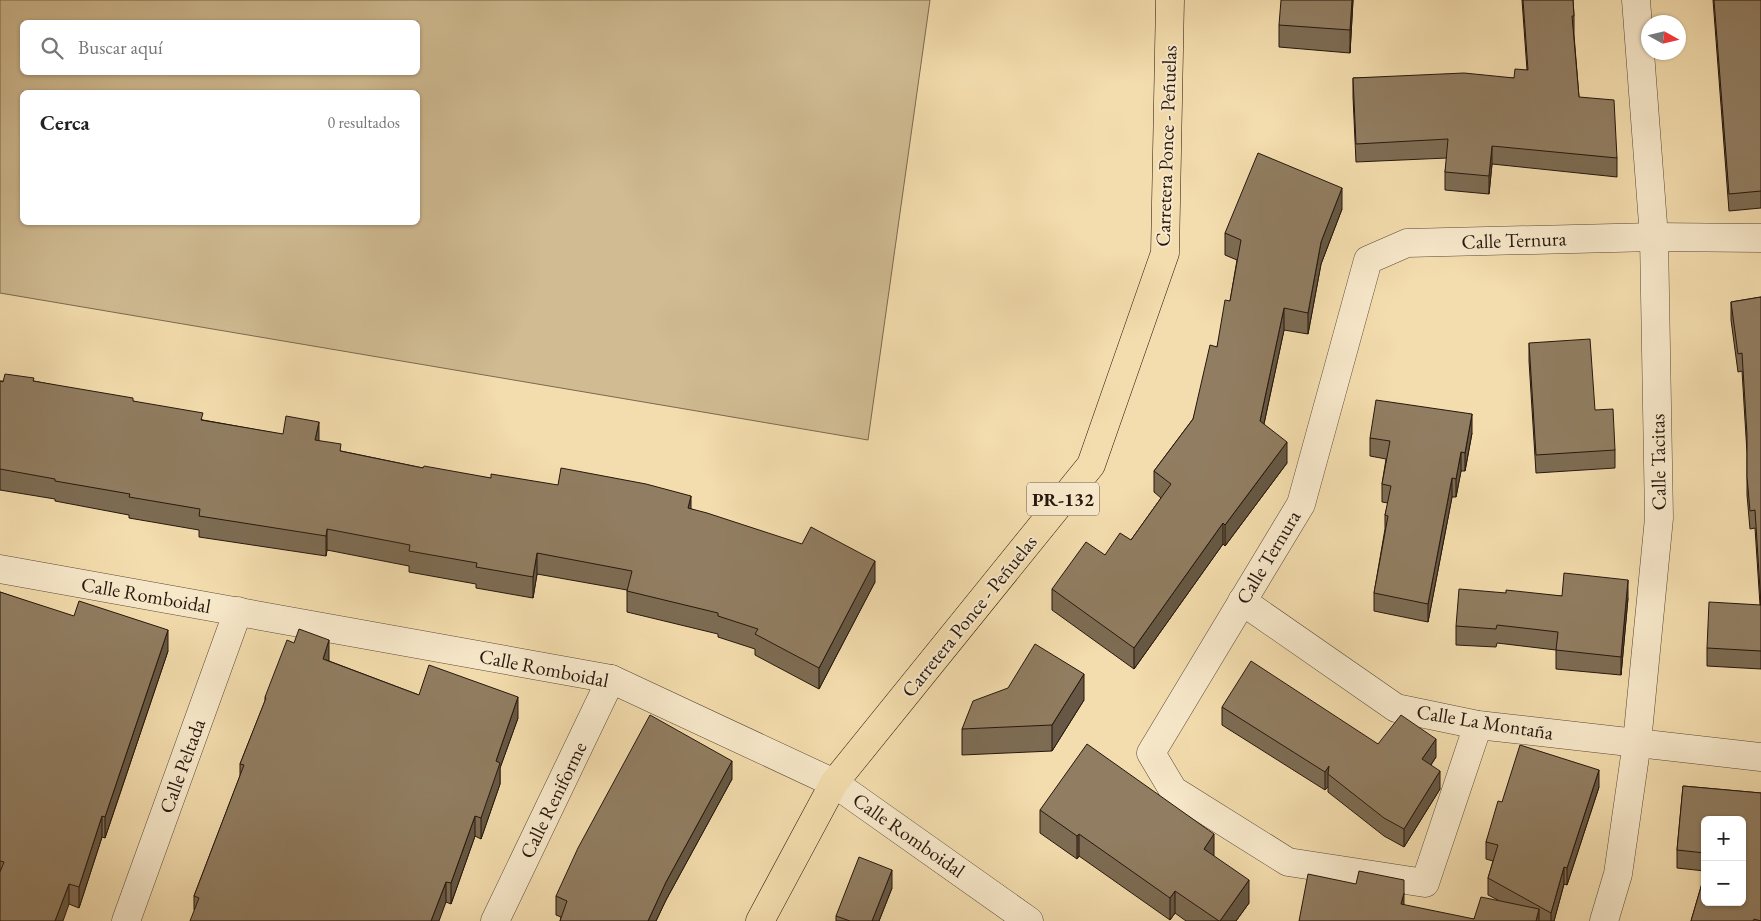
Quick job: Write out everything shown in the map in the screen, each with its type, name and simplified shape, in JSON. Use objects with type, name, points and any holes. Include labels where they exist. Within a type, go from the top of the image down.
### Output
[{"type":"main road","name":"Carretera Ponce - Peñuelas","points":[[760,921],[834,783],[1091,465],[1165,253],[1170,0]]},
{"type":"street","name":"Calle Tacitas","points":[[1604,921],[1618,874],[1637,742],[1658,518],[1654,237],[1636,0]]},
{"type":"street","name":"Calle Ternura","points":[[1478,725],[1425,883],[1288,862],[1173,790],[1151,753],[1301,504],[1368,260],[1406,243],[1654,237],[1761,238]]},
{"type":"street","name":"Calle Romboidal","points":[[0,568],[611,680],[834,783],[1030,921]]},
{"type":"street","name":"Calle La Montaña","points":[[1242,601],[1396,708],[1478,725],[1761,757]]},
{"type":"street","name":"Calle Peltada","points":[[126,921],[238,611]]},
{"type":"street","name":"Calle Reniforme","points":[[495,921],[611,680]]},
{"type":"shaded area","points":[[0,0],[930,0],[868,440],[0,293]]},
{"type":"building","points":[[1281,0],[1352,0],[1350,30],[1279,25]]},
{"type":"building","points":[[1523,0],[1573,0],[1574,16],[1572,16],[1579,97],[1614,100],[1617,158],[1492,146],[1489,176],[1445,172],[1448,139],[1356,144],[1353,78],[1464,73],[1514,78],[1515,69],[1528,70]]},
{"type":"building","points":[[1714,0],[1761,0],[1761,191],[1729,194]]},
{"type":"building","points":[[1258,153],[1342,188],[1321,242],[1308,313],[1284,308],[1260,421],[1287,442],[1225,525],[1223,523],[1134,648],[1052,589],[1086,542],[1105,555],[1120,533],[1131,540],[1171,484],[1154,471],[1193,419],[1210,345],[1217,347],[1225,300],[1230,301],[1241,240],[1225,233]]},
{"type":"building","points":[[1761,297],[1761,605],[1755,510],[1750,511],[1747,477],[1747,435],[1742,353],[1738,354],[1731,302]]},
{"type":"building","points":[[1590,339],[1595,410],[1613,409],[1615,450],[1536,455],[1529,343]]},
{"type":"building","points":[[5,374],[34,378],[33,381],[133,398],[133,401],[203,413],[201,420],[283,434],[286,416],[319,422],[315,440],[341,444],[340,451],[423,468],[424,466],[491,478],[491,474],[558,485],[561,468],[646,484],[691,496],[688,508],[802,544],[811,527],[875,561],[819,668],[755,634],[758,629],[718,616],[718,613],[627,591],[632,571],[537,553],[533,577],[476,567],[477,563],[409,551],[410,545],[327,529],[326,536],[199,516],[200,509],[129,497],[130,494],[0,469],[0,381],[3,382]]},
{"type":"building","points":[[1376,400],[1472,414],[1465,453],[1461,452],[1456,479],[1452,478],[1428,604],[1374,593],[1388,516],[1385,515],[1391,486],[1382,484],[1390,441],[1370,438]]},
{"type":"building","points":[[1564,573],[1628,580],[1621,657],[1556,650],[1558,632],[1497,625],[1496,629],[1456,626],[1459,589],[1506,593],[1506,590],[1562,596]]},
{"type":"building","points":[[0,592],[74,616],[79,601],[168,630],[105,817],[102,816],[79,887],[69,884],[55,921],[0,921],[0,872],[4,862],[0,861]]},
{"type":"building","points":[[1709,602],[1761,605],[1761,651],[1707,648]]},
{"type":"building","points":[[299,629],[329,640],[323,659],[419,695],[429,665],[518,697],[496,761],[500,763],[481,818],[475,816],[451,883],[446,882],[431,921],[190,921],[199,898],[194,896],[244,765],[240,764],[265,697],[287,640],[294,643]]},
{"type":"building","points":[[1035,644],[1084,674],[1052,725],[962,729],[973,701],[1008,688]]},
{"type":"building","points":[[1251,661],[1378,744],[1401,715],[1436,739],[1422,759],[1440,771],[1404,829],[1384,818],[1328,774],[1329,766],[1325,772],[1222,707]]},
{"type":"building","points":[[650,715],[732,761],[666,882],[648,921],[560,921],[567,901],[556,896],[578,848]]},
{"type":"building","points":[[1087,744],[1214,834],[1204,849],[1249,880],[1220,921],[1175,891],[1170,898],[1079,834],[1077,836],[1040,810]]},
{"type":"building","points":[[1520,745],[1599,770],[1567,868],[1564,867],[1551,913],[1488,878],[1498,845],[1486,842],[1498,801],[1502,802]]},
{"type":"building","points":[[1683,786],[1761,793],[1761,921],[1754,919],[1753,921],[1691,921],[1701,887],[1701,906],[1746,906],[1746,816],[1701,816],[1701,853],[1677,850]]},
{"type":"building","points":[[859,857],[892,870],[872,921],[850,921],[836,916]]},
{"type":"building","points":[[1359,871],[1404,880],[1404,893],[1401,904],[1474,919],[1481,897],[1539,909],[1536,921],[1299,921],[1308,874],[1356,884]]}]
